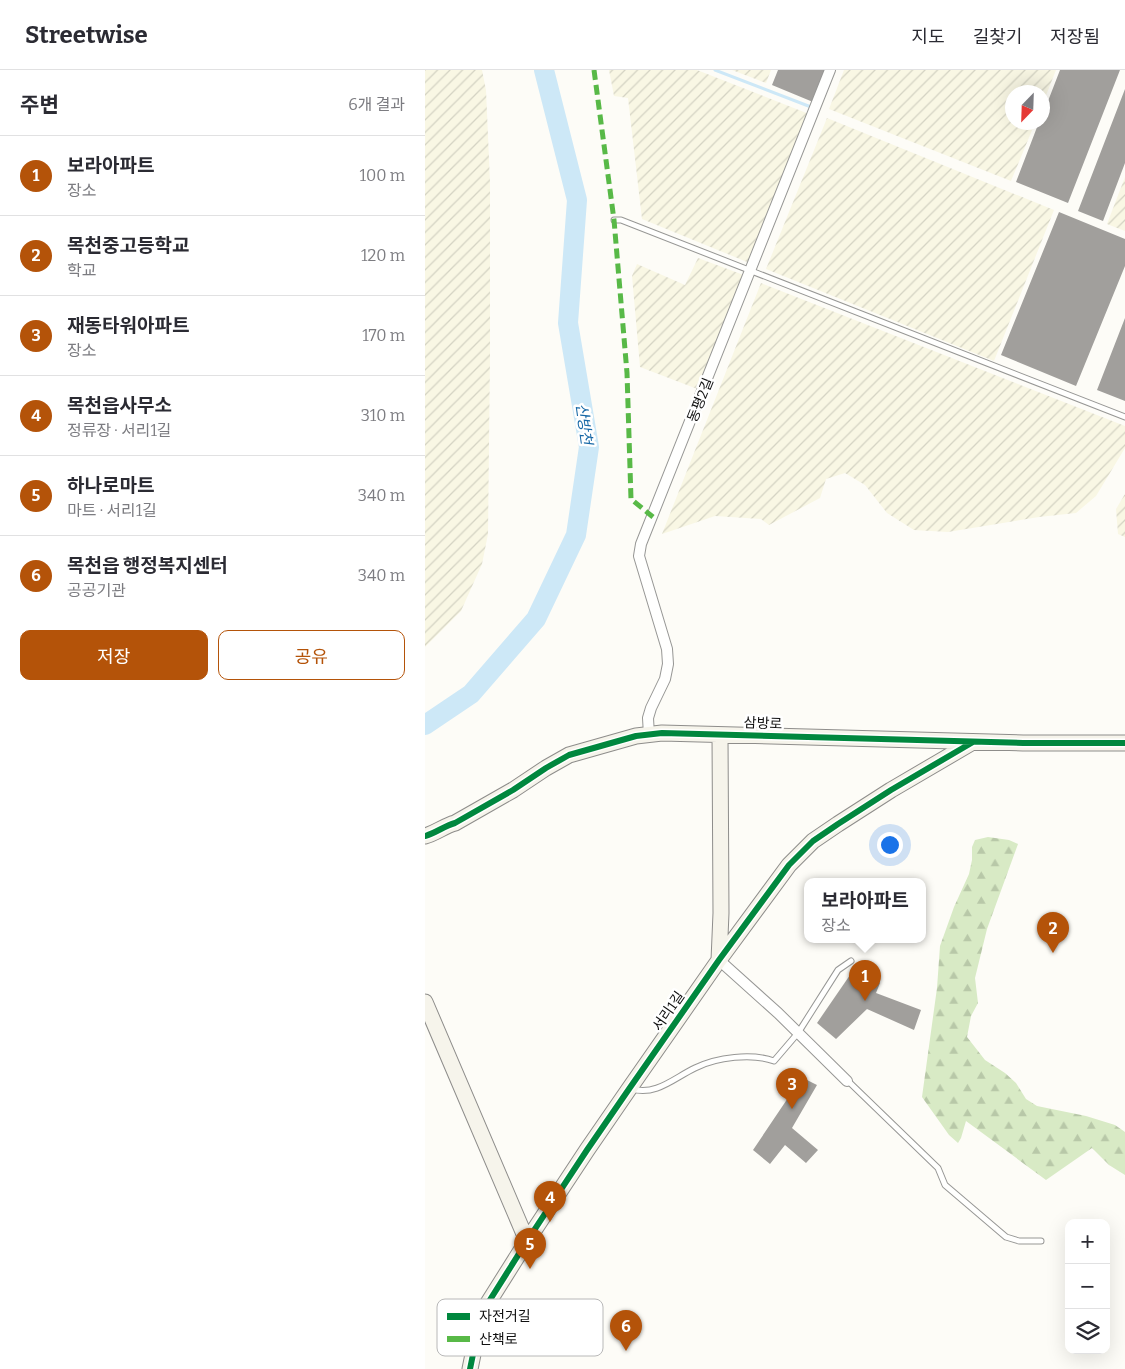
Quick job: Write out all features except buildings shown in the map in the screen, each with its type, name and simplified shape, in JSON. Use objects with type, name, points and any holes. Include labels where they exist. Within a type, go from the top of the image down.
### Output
[{"type":"street","name":"동평2길","points":[[649,735],[648,718],[665,679],[668,664],[667,649],[639,556],[641,544],[830,70]]},
{"type":"street","name":"삼방로","points":[[425,836],[455,823],[569,755],[636,736],[662,733],[973,742],[1125,743]]},
{"type":"street","points":[[720,734],[721,912],[719,960],[778,1013],[847,1081]]},
{"type":"street","name":"서리1길","points":[[491,1299],[587,1150],[719,960],[789,865],[813,841],[891,790],[973,742]]},
{"type":"street","name":"삼방로","points":[[425,827],[433,824],[446,826]]},
{"type":"street","points":[[425,1002],[527,1241]]},
{"type":"street","name":"서리1길","points":[[470,1369],[473,1356]]},
{"type":"lane","points":[[615,220],[621,220],[1125,417]]},
{"type":"lane","points":[[629,1089],[641,1092],[658,1088],[697,1066],[727,1058],[764,1057],[774,1061],[798,1033],[838,970],[851,961]]},
{"type":"lane","points":[[847,1081],[938,1168],[945,1185],[1006,1237],[1019,1241],[1041,1240]]},
{"type":"shaded area","points":[[425,70],[482,70],[486,90],[490,182],[490,357],[488,534],[482,564],[461,611],[425,647]]},
{"type":"shaded area","points":[[609,70],[697,70],[809,114],[752,264],[642,219],[628,98],[614,96]]},
{"type":"shaded area","points":[[732,70],[771,70],[766,83]]},
{"type":"shaded area","points":[[844,70],[1056,70],[1050,85],[1005,85],[1005,130],[1032,130],[1011,181],[829,109]]},
{"type":"shaded area","points":[[827,118],[1054,210],[994,361],[766,269]]},
{"type":"shaded area","points":[[1125,177],[1125,231],[1107,224]]},
{"type":"shaded area","points":[[698,258],[749,277],[700,390],[640,367],[632,276],[637,264],[685,285]]},
{"type":"shaded area","points":[[761,283],[1125,426],[1125,448],[1096,496],[1076,513],[948,532],[914,530],[887,513],[865,485],[845,473],[826,479],[820,498],[769,525],[761,519],[715,516],[662,534]]},
{"type":"shaded area","points":[[1125,494],[1125,537],[1118,534],[1116,509]]},
{"type":"green space","points":[[988,837],[1009,840],[1018,844],[987,929],[975,978],[978,1003],[971,1016],[967,1037],[985,1060],[1005,1073],[1016,1083],[1026,1099],[1037,1106],[1086,1116],[1115,1125],[1125,1132],[1125,1175],[1109,1165],[1092,1148],[1046,1180],[966,1121],[958,1143],[949,1135],[922,1097],[937,988],[940,946],[954,907],[969,874],[972,847],[975,840]]},
{"type":"waterway","name":"산방천","points":[[425,725],[471,694],[536,619],[576,535],[589,447],[568,323],[577,200],[544,70]]},
{"type":"waterway","points":[[715,70],[811,107]]},
{"type":"marked path","points":[[594,70],[614,220],[627,373],[631,499],[653,517]]},
{"type":"cycle path","points":[[425,836],[455,823],[569,755],[636,736],[662,733],[1023,743],[1125,743]]},
{"type":"cycle path","points":[[491,1299],[587,1150],[719,960],[789,865],[813,841],[838,824],[891,790],[973,742]]},
{"type":"cycle path","points":[[470,1369],[473,1356]]},
{"type":"place","name":"목천중고등학교","points":[[1053,953]]},
{"type":"place","name":"보라아파트","points":[[865,1001]]},
{"type":"place","name":"재동타워아파트","points":[[792,1109]]},
{"type":"place","name":"목천읍사무소","points":[[550,1222]]},
{"type":"place","name":"하나로마트","points":[[530,1269]]},
{"type":"place","name":"목천읍 행정복지센터","points":[[626,1351]]}]
